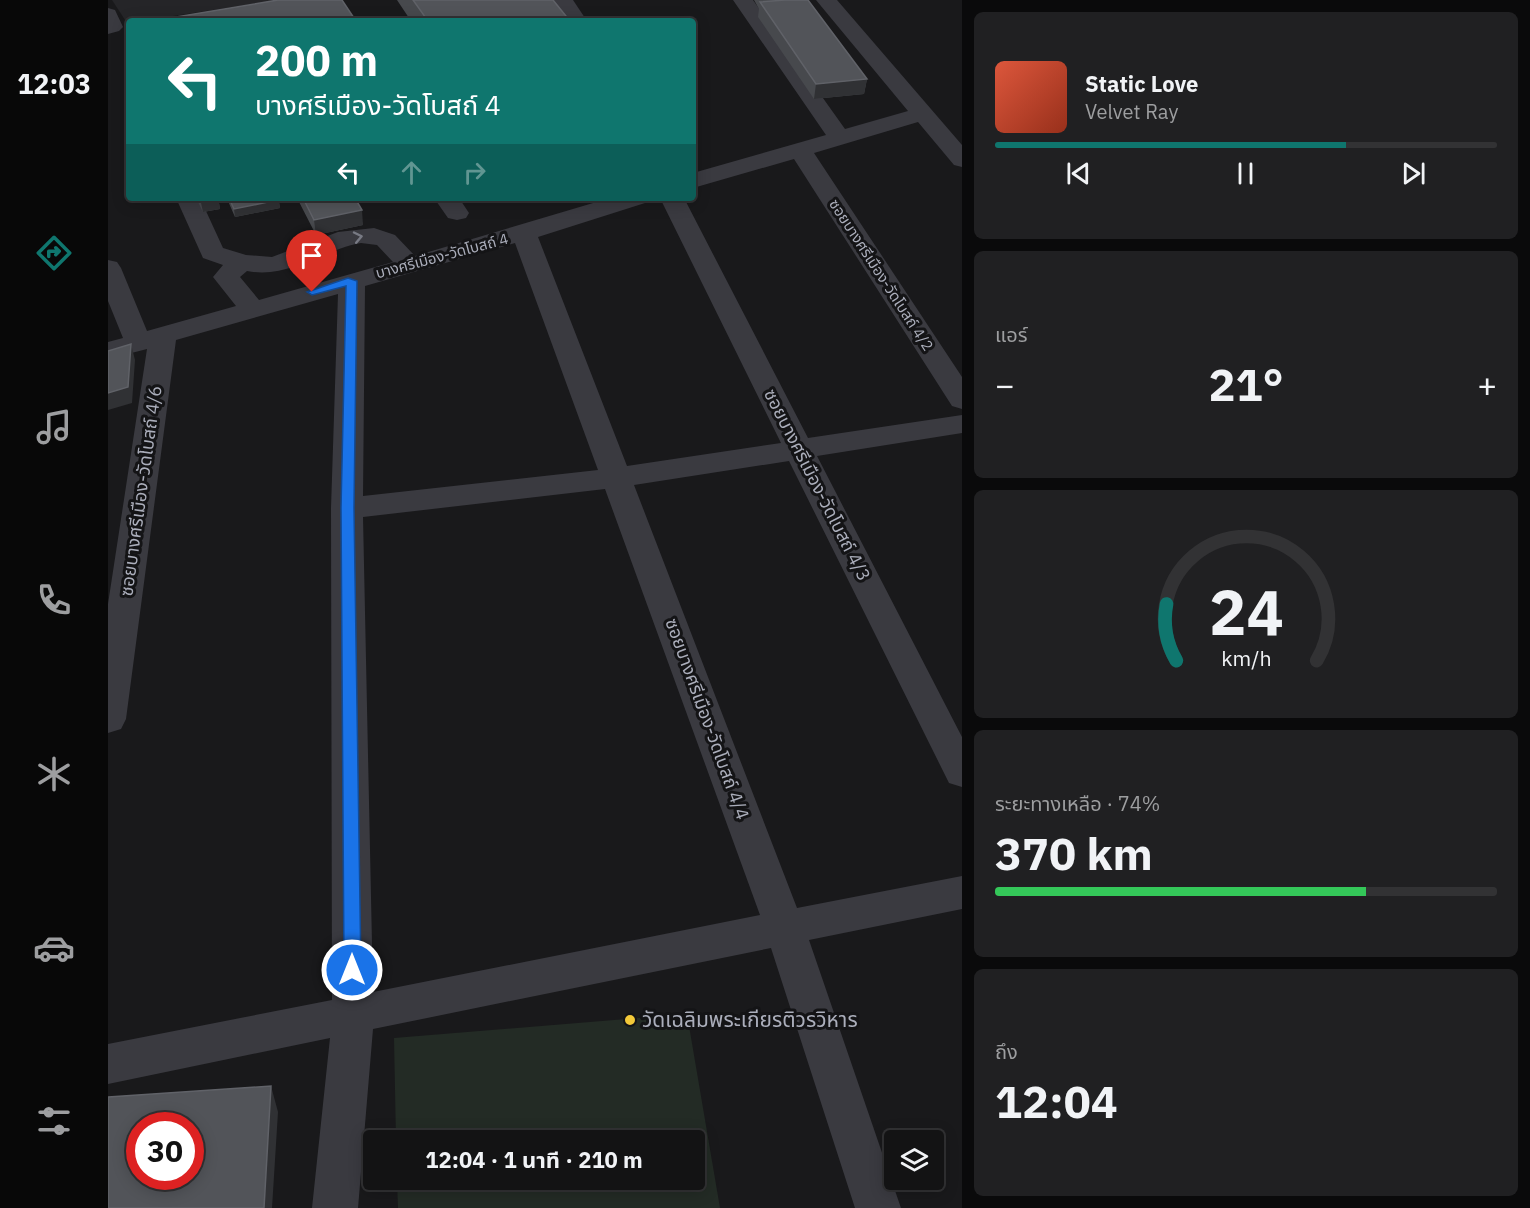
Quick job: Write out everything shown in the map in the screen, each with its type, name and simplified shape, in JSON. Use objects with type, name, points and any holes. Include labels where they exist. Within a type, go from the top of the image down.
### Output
[{"type":"street","points":[[562,0],[574,18]]},
{"type":"street","points":[[743,0],[839,137]]},
{"type":"street","points":[[826,0],[962,160]]},
{"type":"street","points":[[108,14],[112,27],[108,28]]},
{"type":"street","points":[[696,180],[922,114]]},
{"type":"street","name":"ซอยบางศรีเมือง-วัดโบสถ์ 4/2","points":[[801,149],[962,400]]},
{"type":"street","points":[[189,201],[212,253],[233,270],[253,309]]},
{"type":"street","name":"บางศรีเมือง-วัดโบสถ์ 4","points":[[108,351],[408,264],[524,233],[626,201]]},
{"type":"street","name":"ซอยบางศรีเมือง-วัดโบสถ์ 4/3","points":[[674,201],[962,773]]},
{"type":"street","name":"ซอยบางศรีเมือง-วัดโบสถ์ 4/4","points":[[524,233],[785,929],[878,1208]]},
{"type":"street","points":[[233,270],[279,264],[323,245],[369,235],[386,240],[408,264]]},
{"type":"street","points":[[108,268],[150,339]]},
{"type":"street","points":[[335,1208],[353,1016],[348,508],[352,281]]},
{"type":"street","name":"ซอยบางศรีเมือง-วัดโบสถ์ 4/6","points":[[108,719],[150,339]]},
{"type":"street","points":[[348,508],[617,478],[962,424]]},
{"type":"street","points":[[108,1064],[962,892]]},
{"type":"shaded area","points":[[112,0],[279,0],[160,18],[126,18],[126,21]]},
{"type":"shaded area","points":[[687,1014],[720,1208],[398,1208],[397,1190],[705,1190],[705,1130],[396,1130],[394,1038]]},
{"type":"building","points":[[278,0],[342,0],[354,18],[170,18]]},
{"type":"building","points":[[413,0],[553,0],[568,18],[426,18]]},
{"type":"building","points":[[808,0],[867,79],[816,84],[760,2]]},
{"type":"building","points":[[230,201],[273,201],[234,209]]},
{"type":"building","points":[[304,201],[357,201],[362,210],[314,220]]},
{"type":"building","points":[[131,344],[128,387],[108,393],[108,351]]},
{"type":"building","points":[[271,1086],[264,1208],[108,1208],[108,1097]]},
{"type":"place","name":"วัดเฉลิมพระเกียรติวรวิหาร","points":[[630,1020]]},
{"type":"route","points":[[312,292],[352,281],[348,508],[352,970]]}]
